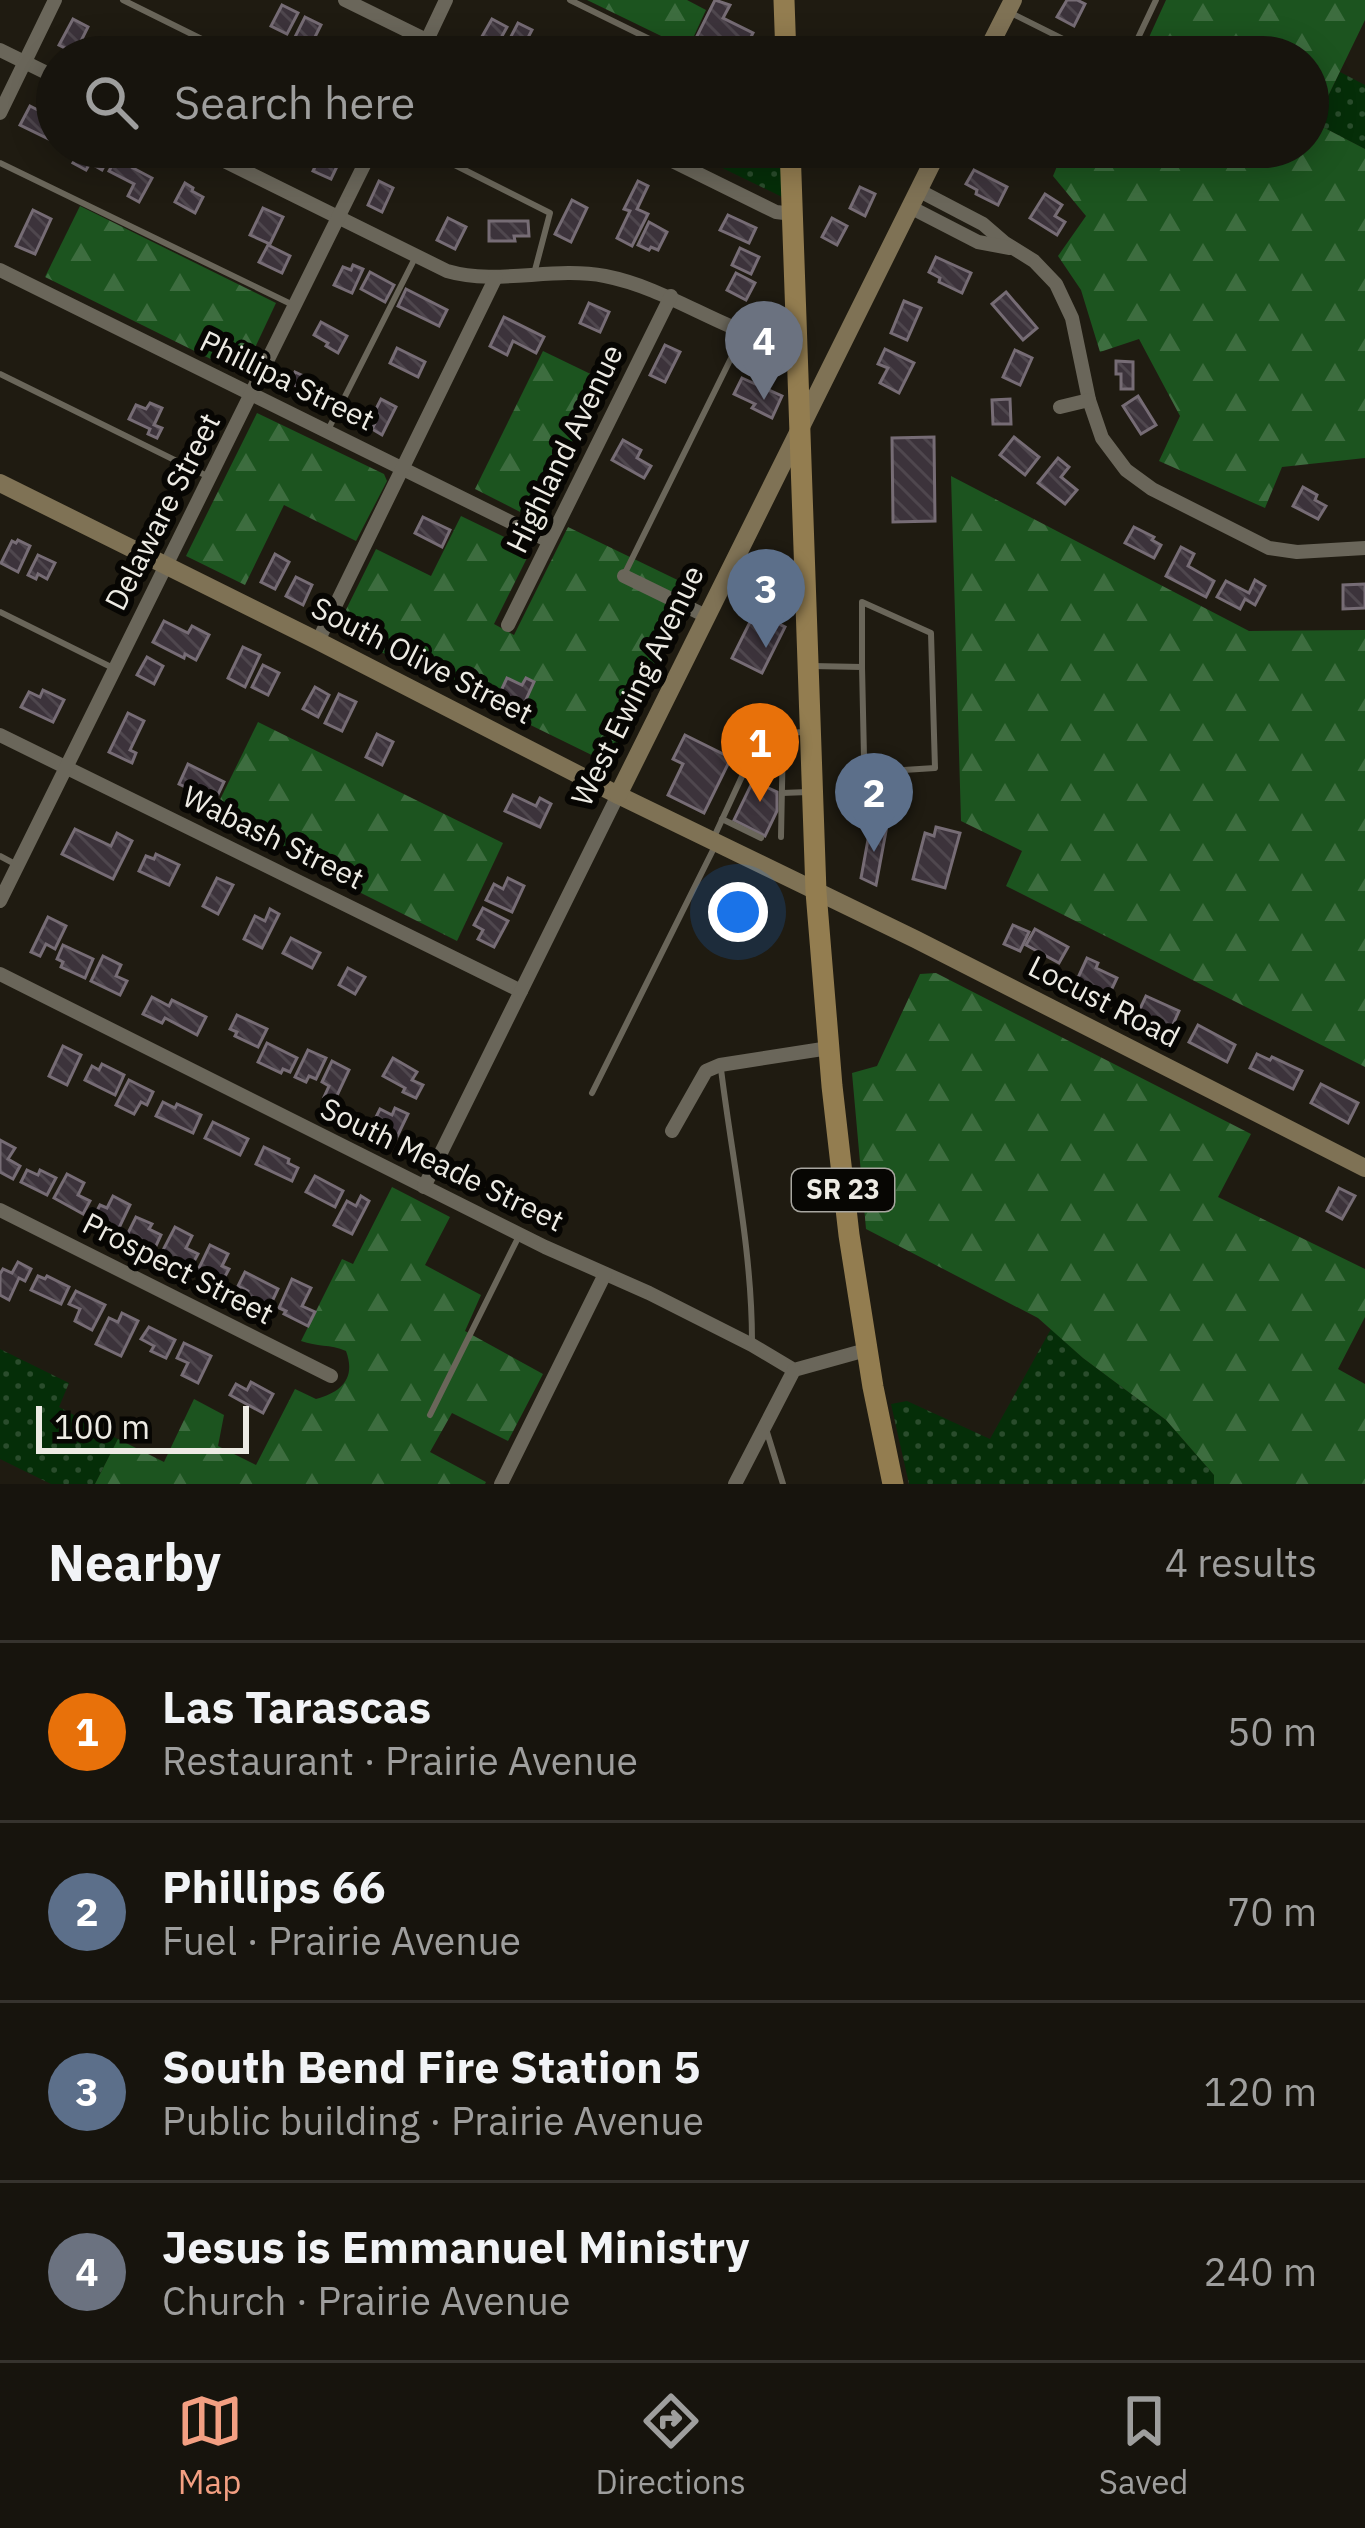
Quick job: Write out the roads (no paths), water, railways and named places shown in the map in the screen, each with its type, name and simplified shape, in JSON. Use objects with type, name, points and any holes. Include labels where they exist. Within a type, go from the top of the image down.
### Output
[{"type":"main road","points":[[784,0],[785,36]]},
{"type":"main road","name":"SR 23","points":[[791,168],[815,892],[846,1211],[866,1350],[893,1484]]},
{"type":"street","points":[[38,36],[56,0]]},
{"type":"street","points":[[345,0],[420,36]]},
{"type":"street","points":[[430,36],[446,0]]},
{"type":"street","points":[[994,36],[1010,5]]},
{"type":"street","points":[[0,113],[36,40]]},
{"type":"street","points":[[0,50],[36,68]]},
{"type":"street","points":[[239,168],[469,278],[550,272],[604,275],[671,296],[765,340],[797,341]]},
{"type":"street","name":"Delaware Street","points":[[0,901],[363,168]]},
{"type":"street","points":[[687,168],[776,212],[793,214]]},
{"type":"street","name":"West Ewing Avenue","points":[[424,1187],[929,168]]},
{"type":"street","points":[[914,198],[983,224],[1049,275],[1072,319],[1094,422],[1126,470],[1152,490],[1269,548],[1297,553],[1365,548]]},
{"type":"street","name":"Phillipa Street","points":[[0,270],[549,541]]},
{"type":"street","points":[[318,641],[496,277]]},
{"type":"street","name":"Highland Avenue","points":[[508,625],[671,296]]},
{"type":"street","points":[[1060,407],[1089,400]]},
{"type":"street","name":"South Olive Street","points":[[0,484],[815,892]]},
{"type":"street","points":[[624,576],[706,616]]},
{"type":"street","name":"Wabash Street","points":[[0,735],[521,991]]},
{"type":"street","name":"Locust Road","points":[[815,892],[1365,1168]]},
{"type":"street","name":"South Meade Street","points":[[0,974],[752,1345],[794,1370]]},
{"type":"street","points":[[672,1131],[706,1071],[829,1048]]},
{"type":"street","name":"Prospect Street","points":[[0,1210],[331,1376]]},
{"type":"street","points":[[501,1484],[605,1274]]},
{"type":"street","points":[[735,1484],[794,1370],[866,1350]]},
{"type":"lane","points":[[123,0],[196,36]]},
{"type":"lane","points":[[570,0],[643,36]]},
{"type":"lane","points":[[1139,36],[1156,0]]},
{"type":"lane","points":[[1010,5],[1063,36]]},
{"type":"lane","points":[[0,163],[294,306]]},
{"type":"lane","points":[[461,168],[550,213],[534,274]]},
{"type":"lane","points":[[327,431],[416,256]]},
{"type":"lane","points":[[624,576],[745,331]]},
{"type":"lane","points":[[0,374],[211,478]]},
{"type":"lane","points":[[862,602],[931,632],[935,768],[888,771],[864,758],[862,667],[862,602]]},
{"type":"lane","points":[[0,612],[115,669]]},
{"type":"lane","points":[[808,666],[862,667]]},
{"type":"lane","points":[[592,1093],[743,772],[784,733],[810,732]]},
{"type":"lane","points":[[781,837],[784,733]]},
{"type":"lane","points":[[782,793],[812,792]]},
{"type":"lane","points":[[722,819],[761,838]]},
{"type":"lane","points":[[0,856],[18,866]]},
{"type":"lane","points":[[720,1065],[747,1247],[752,1345]]},
{"type":"lane","points":[[430,1415],[519,1234]]},
{"type":"lane","points":[[765,1426],[783,1484]]},
{"type":"place","name":"Jesus is Emmanuel Ministry","points":[[764,400]]},
{"type":"place","name":"South Bend Fire Station 5","points":[[766,648]]},
{"type":"place","name":"Las Tarascas","points":[[760,802]]},
{"type":"place","name":"Phillips 66","points":[[874,852]]}]
